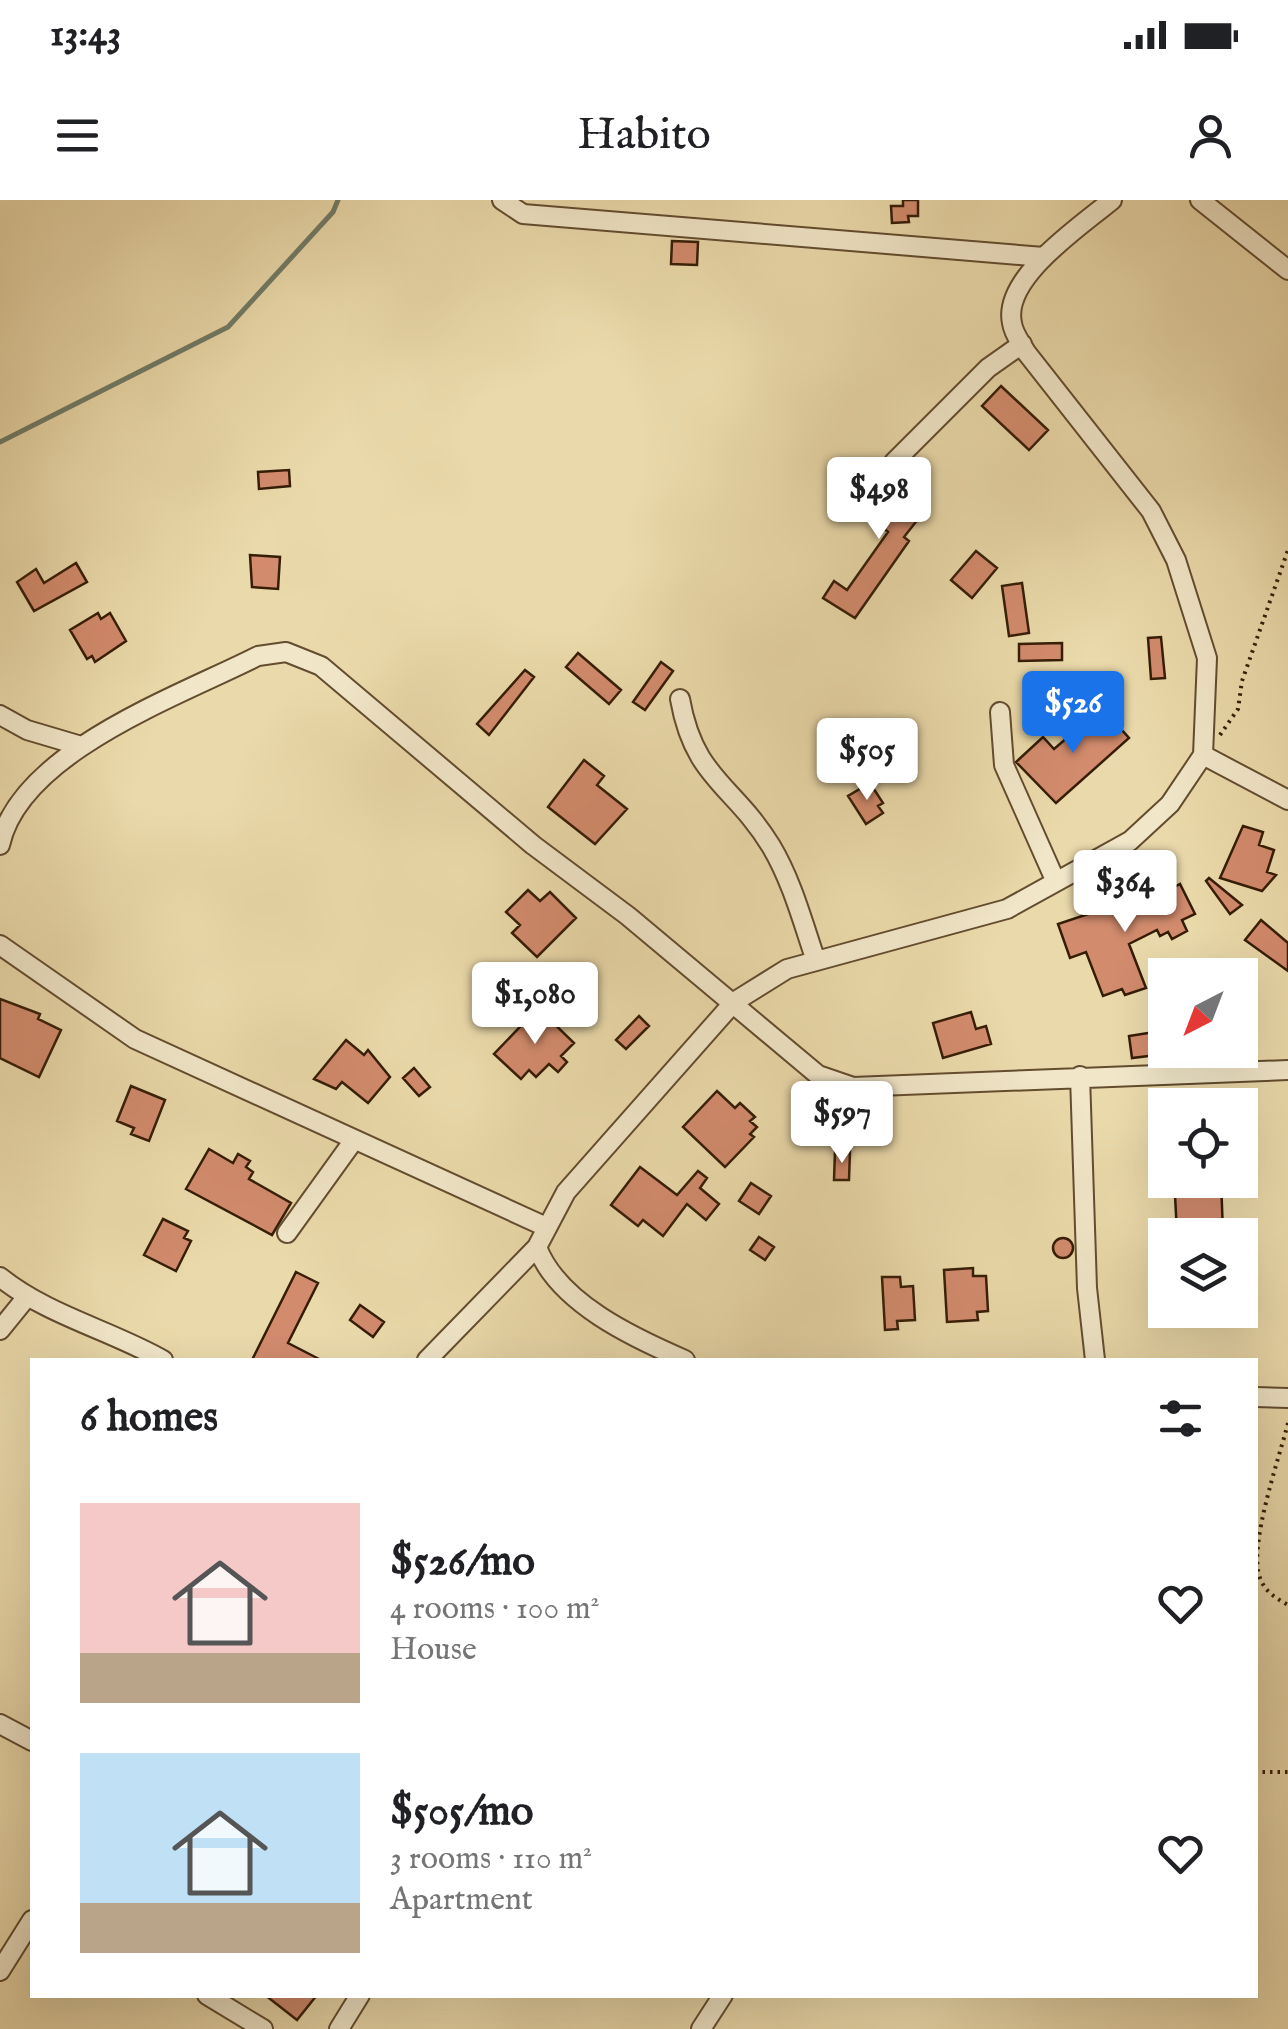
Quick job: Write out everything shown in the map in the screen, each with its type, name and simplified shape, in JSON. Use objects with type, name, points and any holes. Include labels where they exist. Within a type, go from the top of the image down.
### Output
[{"type":"street","points":[[502,200],[522,214],[1044,257]]},
{"type":"street","points":[[429,1358],[537,1247],[544,1226],[566,1192],[734,1002],[788,969],[1007,908],[1056,882],[1130,841],[1170,804],[1203,750],[1207,658],[1176,560],[1151,511],[1022,344],[1011,322],[1015,292],[1044,257],[1112,200]]},
{"type":"street","points":[[1200,200],[1288,270]]},
{"type":"street","points":[[894,462],[988,368],[1022,344]]},
{"type":"street","points":[[0,845],[4,826],[33,784],[54,762],[258,656],[286,652],[322,666],[534,846],[734,1002],[818,1075],[852,1088],[1288,1070]]},
{"type":"street","points":[[680,699],[684,727],[704,769],[753,818],[774,850],[816,961]]},
{"type":"street","points":[[1000,712],[1004,765],[1056,882]]},
{"type":"street","points":[[0,715],[27,730],[81,746]]},
{"type":"street","points":[[1203,750],[1288,800]]},
{"type":"street","points":[[0,945],[135,1039],[544,1226]]},
{"type":"street","points":[[1080,1076],[1088,1288],[1095,1358]]},
{"type":"street","points":[[287,1233],[354,1140]]},
{"type":"street","points":[[537,1247],[547,1266],[579,1298],[631,1337],[680,1358]]},
{"type":"street","points":[[0,1277],[26,1298],[120,1336],[158,1358]]},
{"type":"street","points":[[0,1330],[26,1298]]},
{"type":"street","points":[[1258,1397],[1288,1398]]},
{"type":"street","points":[[0,1724],[30,1739]]},
{"type":"street","points":[[0,1971],[30,1923]]},
{"type":"street","points":[[212,1998],[263,2029]]},
{"type":"street","points":[[339,2029],[358,1998]]},
{"type":"street","points":[[701,2029],[721,1998]]},
{"type":"path","points":[[1203,750],[1223,733],[1238,709],[1242,682],[1288,550]]},
{"type":"path","points":[[1288,1424],[1259,1542],[1259,1576],[1272,1596],[1288,1605]]},
{"type":"path","points":[[1258,1772],[1288,1772]]},
{"type":"building","points":[[903,200],[918,200],[918,216],[908,216],[909,222],[892,223],[891,206],[903,206]]},
{"type":"building","points":[[672,241],[698,242],[697,265],[671,264]]},
{"type":"building","points":[[1001,386],[1048,430],[1029,450],[982,406]]},
{"type":"building","points":[[289,470],[290,486],[259,489],[258,472]]},
{"type":"building","points":[[865,475],[879,485],[885,477],[926,509],[904,537],[909,541],[855,618],[823,598],[834,581],[847,590],[888,532],[874,520],[876,517],[869,511],[873,506],[853,491]]},
{"type":"building","points":[[976,551],[997,568],[972,598],[951,580]]},
{"type":"building","points":[[250,555],[280,557],[278,589],[252,587]]},
{"type":"building","points":[[76,563],[87,582],[34,611],[17,582],[36,569],[44,583]]},
{"type":"building","points":[[1022,583],[1029,633],[1009,636],[1002,586]]},
{"type":"building","points":[[98,613],[101,619],[110,613],[126,641],[95,662],[92,656],[87,659],[70,630]]},
{"type":"building","points":[[1161,637],[1165,678],[1151,679],[1148,638]]},
{"type":"building","points":[[1062,643],[1062,660],[1019,661],[1019,644]]},
{"type":"building","points":[[578,653],[621,690],[609,704],[566,667]]},
{"type":"building","points":[[661,662],[673,671],[645,710],[633,702]]},
{"type":"building","points":[[525,670],[534,677],[489,735],[477,724]]},
{"type":"building","points":[[1102,708],[1129,738],[1056,803],[1016,762],[1043,737],[1054,749]]},
{"type":"building","points":[[584,760],[604,776],[597,785],[627,809],[595,844],[548,807]]},
{"type":"building","points":[[870,783],[883,803],[878,806],[883,813],[866,824],[848,796]]},
{"type":"building","points":[[1243,826],[1263,832],[1259,845],[1274,850],[1267,872],[1276,875],[1262,891],[1220,878]]},
{"type":"building","points":[[1209,878],[1242,905],[1230,914],[1206,881]]},
{"type":"building","points":[[1161,884],[1165,892],[1180,884],[1195,914],[1182,920],[1187,931],[1172,939],[1168,932],[1160,936],[1157,930],[1129,944],[1146,988],[1125,995],[1122,989],[1103,996],[1086,952],[1070,958],[1058,924],[1121,903]]},
{"type":"building","points":[[528,890],[540,901],[550,892],[576,918],[537,957],[512,933],[520,925],[506,912]]},
{"type":"building","points":[[1261,920],[1288,943],[1288,971],[1245,940]]},
{"type":"building","points":[[0,999],[40,1014],[38,1019],[61,1030],[39,1077],[0,1058]]},
{"type":"building","points":[[538,1008],[574,1043],[561,1056],[567,1062],[558,1072],[549,1064],[536,1077],[529,1070],[521,1079],[494,1054]]},
{"type":"building","points":[[971,1012],[976,1029],[986,1026],[991,1044],[943,1058],[933,1023]]},
{"type":"building","points":[[639,1016],[649,1026],[626,1049],[616,1040]]},
{"type":"building","points":[[1148,1033],[1148,1056],[1132,1058],[1129,1036]]},
{"type":"building","points":[[346,1040],[364,1055],[368,1050],[390,1077],[368,1103],[342,1082],[336,1089],[314,1079]]},
{"type":"building","points":[[414,1068],[430,1087],[419,1096],[403,1078]]},
{"type":"building","points":[[131,1086],[165,1100],[149,1141],[131,1134],[134,1128],[117,1121]]},
{"type":"building","points":[[717,1091],[735,1108],[740,1103],[755,1117],[750,1121],[757,1127],[750,1134],[754,1137],[725,1167],[683,1127]]},
{"type":"building","points":[[209,1149],[233,1163],[238,1154],[250,1161],[246,1167],[253,1172],[249,1179],[291,1203],[272,1235],[186,1189]]},
{"type":"building","points":[[835,1151],[850,1151],[849,1180],[834,1180]]},
{"type":"building","points":[[640,1167],[677,1195],[698,1171],[707,1178],[700,1188],[719,1204],[706,1220],[687,1204],[663,1236],[643,1220],[638,1226],[611,1205]]},
{"type":"building","points":[[751,1183],[771,1196],[759,1214],[739,1201]]},
{"type":"building","points":[[1175,1198],[1222,1198],[1222,1218],[1176,1218]]},
{"type":"building","points":[[163,1219],[188,1231],[184,1238],[191,1241],[176,1271],[144,1255]]},
{"type":"building","points":[[759,1237],[774,1247],[765,1260],[750,1250]]},
{"type":"building","points":[[1063,1238],[1073,1248],[1063,1258],[1053,1248]]},
{"type":"building","points":[[973,1268],[973,1276],[986,1276],[988,1311],[977,1312],[978,1320],[947,1322],[944,1270]]},
{"type":"building","points":[[296,1272],[318,1283],[288,1343],[317,1358],[253,1358]]},
{"type":"building","points":[[882,1277],[900,1277],[901,1287],[913,1286],[915,1320],[897,1321],[898,1329],[885,1330]]},
{"type":"building","points":[[360,1305],[384,1322],[373,1337],[350,1320]]},
{"type":"building","points":[[269,1998],[315,1998],[297,2020]]},
{"type":"waterway","points":[[0,442],[228,327],[333,212],[338,200]]}]
